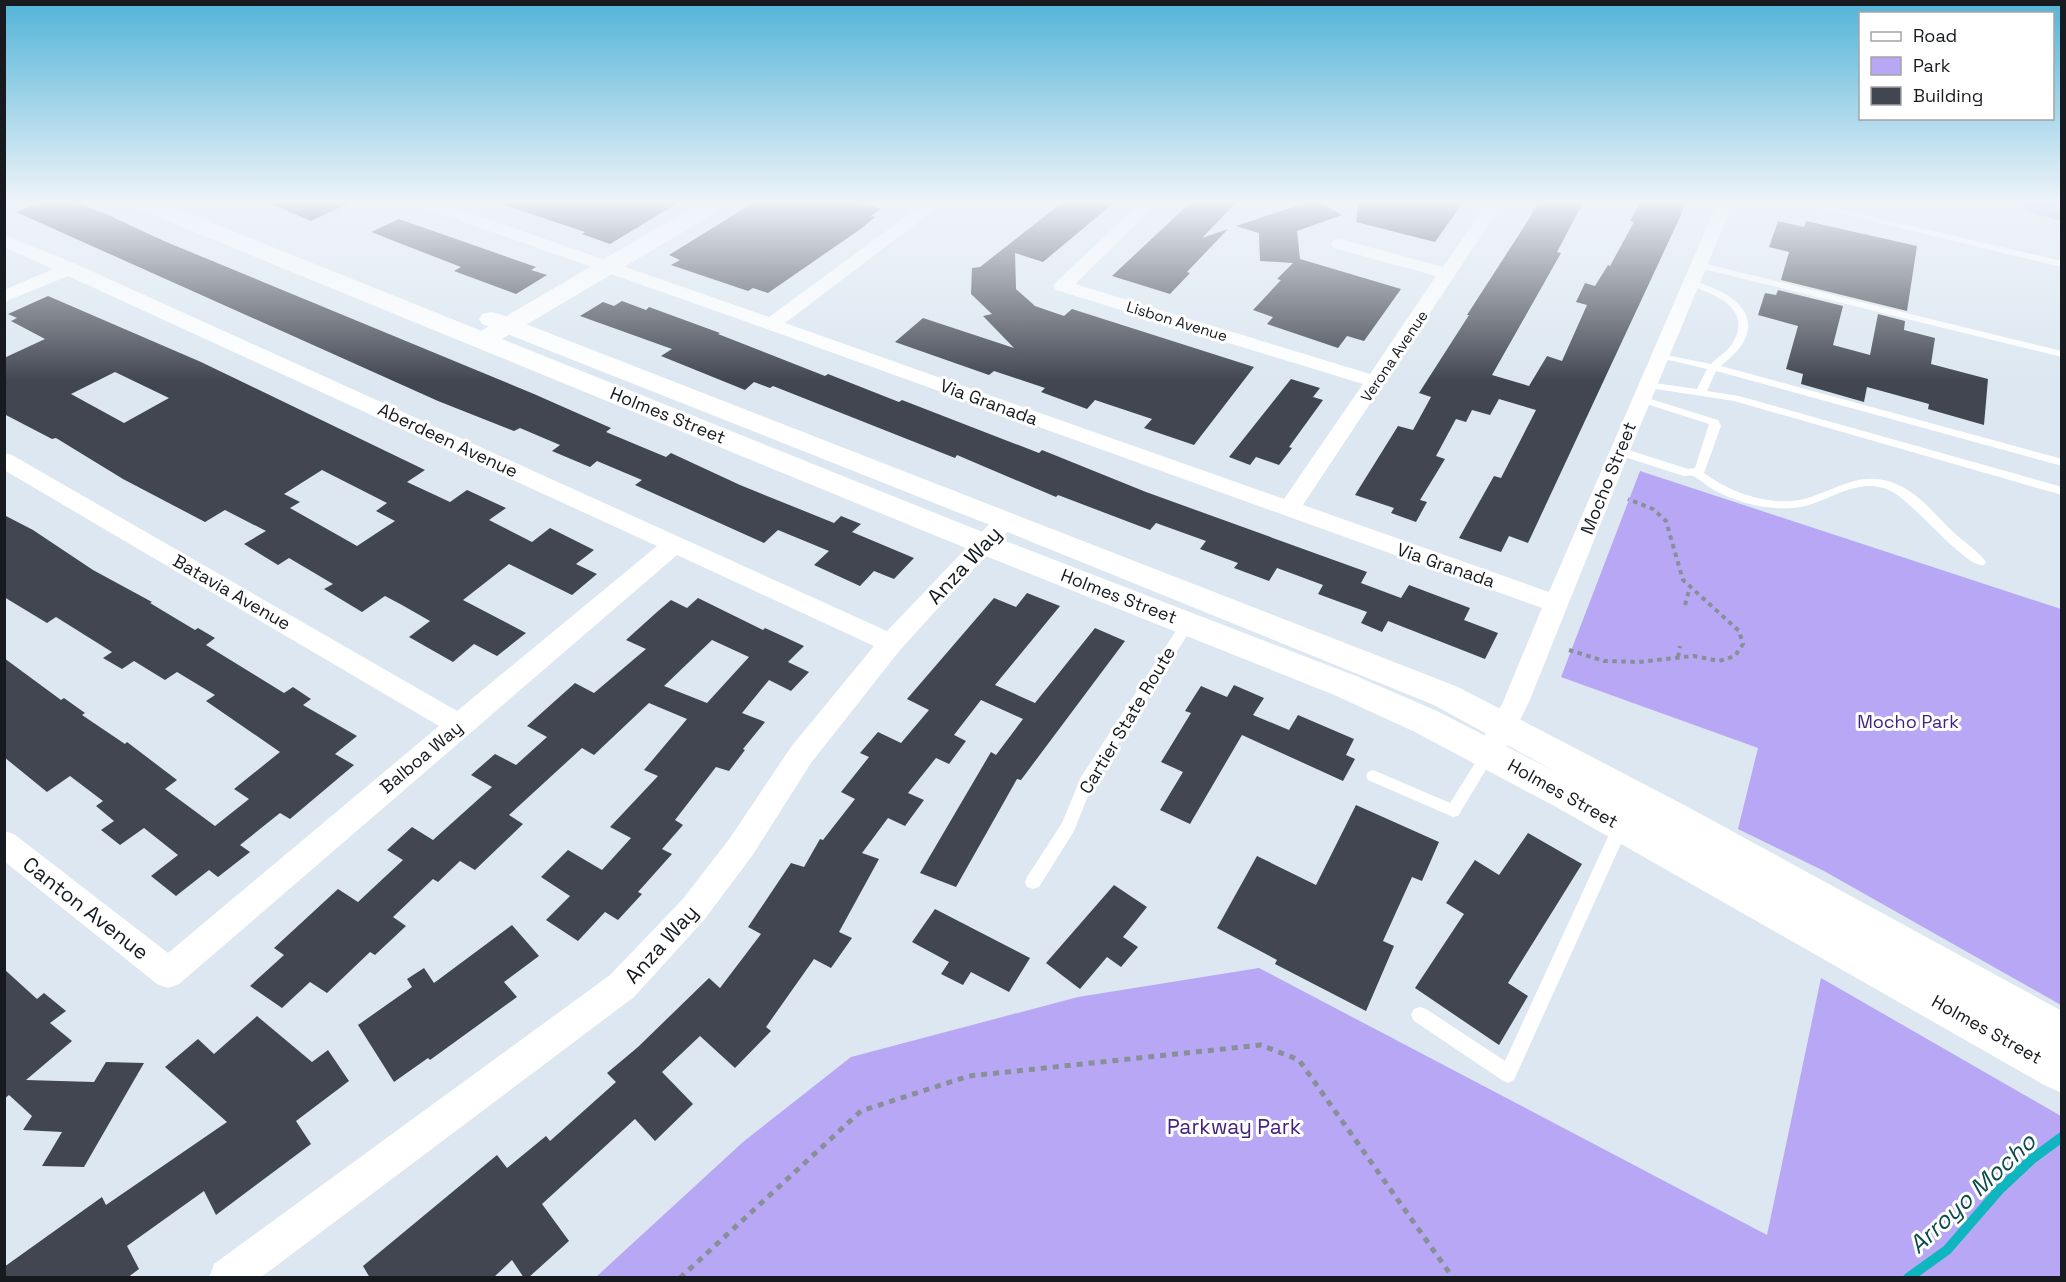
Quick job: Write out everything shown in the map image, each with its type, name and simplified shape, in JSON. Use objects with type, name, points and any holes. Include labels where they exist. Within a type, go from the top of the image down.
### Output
[{"type":"main road","name":"Holmes Street","points":[[301,261],[1006,520],[1415,682],[1621,826],[2047,1044]]},
{"type":"main road","name":"Holmes Street","points":[[324,261],[984,544],[1373,697],[1497,739],[1816,896],[2047,1044]]},
{"type":"main road","points":[[496,333],[620,261]]},
{"type":"street","name":"Aberdeen Avenue","points":[[53,261],[891,642]]},
{"type":"street","name":"Via Granada","points":[[588,261],[1557,604]]},
{"type":"street","points":[[771,324],[857,261]]},
{"type":"street","name":"Lisbon Avenue","points":[[1089,261],[1062,286],[1376,382]]},
{"type":"street","points":[[1401,261],[1449,274]]},
{"type":"street","name":"Verona Avenue","points":[[1289,509],[1457,261]]},
{"type":"street","name":"Mocho Street","points":[[1497,739],[1557,604],[1700,261]]},
{"type":"street","points":[[4,297],[70,268]]},
{"type":"street","name":"Batavia Avenue","points":[[4,460],[459,725]]},
{"type":"street","name":"Anza Way","points":[[228,1278],[622,986],[693,910],[741,847],[801,755],[891,642],[1006,520]]},
{"type":"street","name":"Balboa Way","points":[[168,972],[675,544]]},
{"type":"street","name":"Canton Avenue","points":[[4,843],[168,972]]},
{"type":"lane","points":[[1694,274],[1964,331],[2061,354]]},
{"type":"lane","points":[[1694,274],[1737,306],[1742,315],[1744,328],[1736,347],[1713,368],[1701,393]]},
{"type":"lane","points":[[1660,355],[1713,368],[1888,428],[1943,444],[2061,491]]},
{"type":"lane","points":[[1644,392],[1701,393],[1735,398],[1888,428],[1943,444],[2061,463]]},
{"type":"lane","points":[[1644,392],[1714,422],[1715,426],[1700,471],[1696,473]]},
{"type":"lane","points":[[1619,451],[1696,473],[1711,486],[1772,504],[1790,505],[1808,502],[1838,488],[1868,482],[1882,483],[1899,489],[1915,500],[1953,541],[1980,562]]},
{"type":"lane","name":"Cartier State Route","points":[[1033,882],[1069,826],[1086,781],[1188,623]]},
{"type":"lane","points":[[1373,776],[1453,811],[1497,739]]},
{"type":"lane","points":[[1420,1015],[1508,1074],[1621,826]]},
{"type":"path","points":[[1569,650],[1604,661],[1639,662],[1694,656],[1719,661],[1735,656],[1743,644],[1739,631],[1683,580],[1666,521],[1653,509],[1628,499]]},
{"type":"path","points":[[1684,605],[1690,587]]},
{"type":"path","points":[[1678,657],[1680,646]]},
{"type":"path","points":[[680,1278],[861,1111],[969,1076],[1261,1045],[1299,1060],[1453,1278]]},
{"type":"green space","name":"Mocho Park","points":[[1640,471],[2061,609],[2061,1005],[1824,871],[1738,829],[1758,748],[1561,677]]},
{"type":"green space","name":"Parkway Park","points":[[1259,968],[1767,1235],[1821,978],[2061,1116],[2061,1277],[596,1277],[743,1142],[851,1057],[1078,997]]},
{"type":"building","points":[[125,261],[212,261],[534,394],[611,428],[606,432],[666,457],[671,453],[740,485],[834,523],[841,516],[861,524],[852,532],[914,558],[894,579],[874,571],[860,586],[814,565],[829,551],[778,530],[764,543],[635,485],[642,480],[597,461],[590,467],[552,451],[560,445],[520,428],[514,431],[438,401]]},
{"type":"building","points":[[445,261],[518,261],[536,267],[531,270],[547,275],[516,294],[454,271],[461,267]]},
{"type":"building","points":[[679,261],[815,261],[768,293],[753,288],[748,291],[671,265]]},
{"type":"building","points":[[988,261],[1015,261],[1016,289],[1035,306],[1064,316],[1072,309],[1254,367],[1194,445],[1144,428],[1152,419],[1095,400],[1087,409],[1041,392],[1045,388],[994,371],[989,375],[895,342],[923,318],[1014,348],[983,316],[992,314],[971,294],[972,268],[980,267]]},
{"type":"building","points":[[1128,261],[1198,261],[1187,272],[1190,273],[1170,294],[1112,276]]},
{"type":"building","points":[[1260,261],[1306,261],[1401,289],[1364,341],[1347,336],[1338,348],[1267,324],[1273,317],[1253,310],[1281,280],[1277,279],[1293,263]]},
{"type":"building","points":[[1502,261],[1557,261],[1492,375],[1529,386],[1547,356],[1562,361],[1587,305],[1576,302],[1585,283],[1595,286],[1613,261],[1660,261],[1528,543],[1509,536],[1501,552],[1459,538],[1494,476],[1501,478],[1536,410],[1499,399],[1490,415],[1472,410],[1466,422],[1456,419],[1436,456],[1445,459],[1420,500],[1427,502],[1416,522],[1391,513],[1394,508],[1355,495],[1398,426],[1413,430],[1431,397],[1419,393],[1469,315],[1467,315]]},
{"type":"building","points":[[1786,261],[1915,261],[1907,311],[1781,280]]},
{"type":"building","points":[[1778,290],[1843,306],[1833,345],[1870,355],[1878,314],[1905,321],[1904,330],[1935,338],[1931,364],[1988,379],[1984,425],[1928,409],[1929,404],[1867,387],[1864,402],[1801,384],[1803,374],[1786,369],[1798,326],[1758,315],[1765,293],[1776,295]]},
{"type":"building","points":[[48,296],[201,362],[425,470],[407,482],[450,502],[467,490],[506,508],[489,520],[532,542],[550,528],[594,550],[576,564],[597,574],[572,595],[509,564],[463,600],[526,633],[497,656],[474,644],[453,662],[409,637],[430,621],[402,605],[385,596],[362,612],[324,589],[333,584],[289,558],[278,565],[244,544],[266,531],[225,510],[205,522],[123,479],[56,438],[52,439],[4,414],[4,358],[45,339],[11,321],[17,318],[8,314]],"holes":[[[115,372],[169,398],[124,423],[71,394]],[[322,470],[387,503],[376,511],[395,521],[357,546],[290,508],[300,502],[284,494]]]},
{"type":"building","points":[[622,301],[646,310],[649,307],[825,376],[828,374],[899,402],[902,400],[1039,453],[1042,450],[1146,492],[1367,572],[1361,583],[1401,598],[1409,585],[1470,608],[1464,620],[1498,633],[1485,659],[1388,621],[1382,632],[1361,623],[1367,612],[1318,594],[1323,585],[1277,568],[1269,581],[1234,568],[1238,563],[1200,549],[1206,541],[1156,523],[1150,530],[1058,495],[1056,497],[957,455],[955,458],[773,386],[770,388],[754,382],[745,390],[661,356],[672,349],[580,316],[603,302],[614,306]]},
{"type":"building","points":[[1291,379],[1320,388],[1313,397],[1323,400],[1289,447],[1292,448],[1279,465],[1256,457],[1250,465],[1229,457]]},
{"type":"building","points":[[4,515],[33,530],[93,570],[152,602],[150,603],[195,630],[198,628],[215,638],[206,645],[284,693],[293,687],[311,699],[303,705],[357,736],[335,754],[354,765],[290,819],[280,813],[240,845],[250,852],[218,877],[209,870],[176,896],[151,876],[178,855],[144,828],[120,845],[101,830],[114,821],[96,806],[103,801],[70,776],[47,792],[4,757],[4,658],[61,700],[64,698],[85,713],[82,715],[125,744],[127,742],[177,780],[165,789],[215,826],[249,799],[234,789],[280,752],[206,701],[215,695],[177,672],[165,680],[134,661],[122,669],[103,658],[112,652],[56,617],[47,623],[4,597]]},
{"type":"building","points":[[1027,593],[1060,606],[995,685],[1035,703],[1095,628],[1125,641],[1021,780],[1017,779],[956,887],[920,873],[991,752],[996,755],[1023,719],[981,700],[954,735],[966,741],[949,764],[936,758],[908,793],[924,800],[905,826],[888,818],[862,853],[879,859],[839,932],[852,938],[831,968],[814,959],[766,1027],[771,1031],[735,1068],[700,1036],[662,1072],[693,1104],[655,1141],[635,1119],[542,1204],[569,1241],[528,1278],[524,1278],[512,1260],[493,1278],[370,1278],[363,1266],[497,1155],[507,1168],[546,1136],[550,1141],[616,1082],[607,1073],[638,1047],[709,978],[720,988],[761,934],[748,927],[791,863],[804,867],[820,839],[823,840],[855,799],[841,792],[869,757],[860,753],[878,732],[901,743],[929,710],[907,699],[994,598],[1016,607]]},
{"type":"building","points":[[698,598],[763,630],[765,628],[804,646],[788,662],[809,672],[791,691],[769,680],[742,713],[765,722],[729,771],[716,767],[675,820],[683,825],[662,849],[672,854],[638,892],[642,894],[618,920],[605,912],[578,941],[546,920],[570,896],[541,877],[568,850],[602,870],[631,838],[610,827],[658,776],[644,770],[687,719],[649,703],[594,755],[582,748],[509,815],[523,824],[475,870],[460,861],[438,882],[433,879],[393,917],[406,926],[375,955],[370,952],[327,993],[310,982],[282,1008],[250,986],[284,955],[274,948],[338,889],[358,902],[403,860],[387,850],[412,827],[433,840],[492,787],[471,775],[495,754],[516,765],[547,737],[527,726],[575,683],[594,693],[646,649],[626,640],[657,612],[671,600],[687,608]],"holes":[[[712,640],[749,657],[707,703],[664,686]]]},
{"type":"building","points":[[1234,685],[1264,698],[1253,715],[1289,730],[1298,715],[1354,739],[1346,755],[1355,759],[1343,781],[1242,735],[1190,824],[1160,810],[1183,772],[1161,762],[1191,713],[1185,711],[1201,686],[1227,697]]},
{"type":"building","points":[[1356,805],[1439,842],[1422,881],[1412,877],[1383,941],[1394,946],[1366,1011],[1275,964],[1277,960],[1217,928],[1257,856],[1316,885]]},
{"type":"building","points":[[1528,833],[1582,864],[1508,983],[1528,996],[1499,1045],[1415,988],[1464,914],[1446,903],[1475,860],[1499,875]]},
{"type":"building","points":[[1114,885],[1147,907],[1123,937],[1138,947],[1121,967],[1107,957],[1080,989],[1046,963]]},
{"type":"building","points":[[935,909],[1030,958],[1009,992],[971,972],[963,985],[941,974],[949,962],[912,942]]},
{"type":"building","points":[[512,925],[539,956],[504,982],[517,997],[430,1060],[428,1058],[394,1082],[358,1025],[412,987],[407,979],[424,968],[434,983]]},
{"type":"building","points":[[4,969],[37,999],[44,993],[66,1011],[50,1023],[72,1041],[26,1080],[94,1082],[106,1062],[144,1063],[84,1167],[42,1166],[62,1132],[23,1130],[32,1116],[9,1095],[4,1099]]},
{"type":"building","points":[[257,1016],[312,1062],[328,1050],[349,1081],[296,1121],[311,1144],[216,1215],[204,1191],[127,1246],[139,1269],[127,1278],[4,1278],[4,1267],[102,1197],[106,1205],[227,1122],[165,1067],[198,1039],[214,1054]]},
{"type":"waterway","name":"Arroyo Mocho","points":[[1908,1278],[1947,1250],[2000,1189],[2032,1159],[2062,1137]]}]
